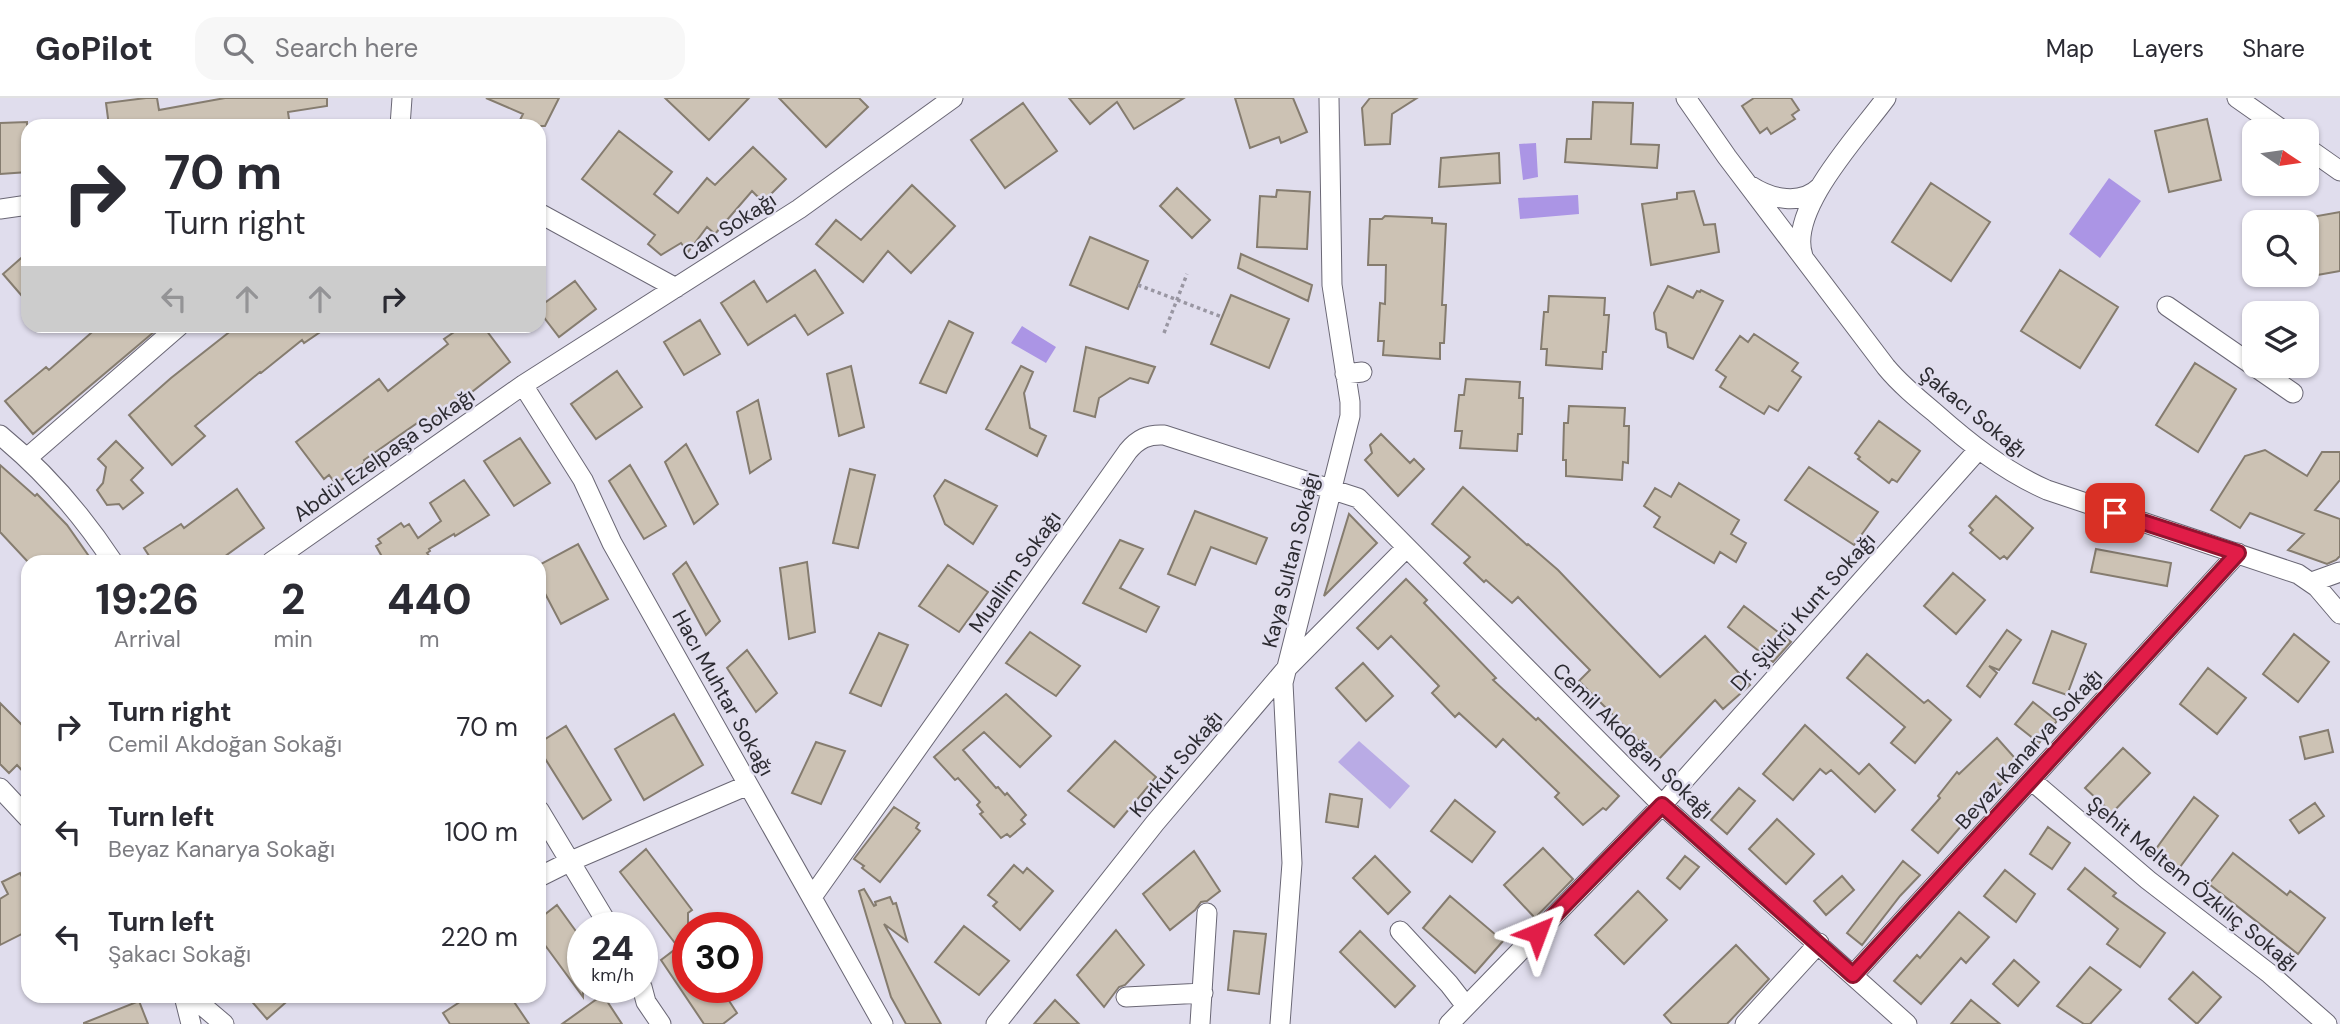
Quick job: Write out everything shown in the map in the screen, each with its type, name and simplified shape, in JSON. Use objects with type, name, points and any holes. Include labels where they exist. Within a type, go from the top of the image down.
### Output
[{"type":"street","points":[[400,119],[402,98]]},
{"type":"street","name":"Can Sokağı","points":[[523,385],[799,209],[953,98]]},
{"type":"street","name":"Şakacı Sokağı","points":[[1686,98],[1893,375],[1978,450],[2007,470],[2047,490],[2295,572],[2312,582],[2340,614]]},
{"type":"street","points":[[1806,260],[1800,245],[1807,210],[1820,186],[1886,98]]},
{"type":"street","points":[[2237,98],[2267,119]]},
{"type":"street","name":"Kaya Sultan Sokağı","points":[[1280,1024],[1292,855],[1283,695],[1286,669],[1349,416],[1347,383],[1332,285],[1330,102]]},
{"type":"street","points":[[2319,156],[2340,171]]},
{"type":"street","points":[[1747,183],[1767,194],[1786,199],[1808,196],[1820,186]]},
{"type":"street","points":[[0,209],[21,206]]},
{"type":"street","points":[[546,217],[676,288]]},
{"type":"street","points":[[2167,306],[2293,393]]},
{"type":"street","points":[[27,458],[172,333]]},
{"type":"street","name":"Abdül Ezelpaşa Sokağı","points":[[281,555],[523,385]]},
{"type":"street","name":"Hacı Muhtar Sokağı","points":[[523,385],[583,480],[612,543],[812,897],[876,1022]]},
{"type":"street","points":[[0,435],[27,458],[91,528],[108,555]]},
{"type":"street","name":"Muallim Sokağı","points":[[812,897],[1136,442],[1152,435],[1168,436],[1333,488]]},
{"type":"street","name":"Dr. Şükrü Kunt Sokağı","points":[[1449,1024],[1662,805],[1978,450]]},
{"type":"street","name":"Cemil Akdoğan Sokağı","points":[[1333,488],[1361,500],[1662,805],[1908,1024]]},
{"type":"street","name":"Korkut Sokağı","points":[[996,1024],[1155,824],[1286,669],[1406,548]]},
{"type":"street","name":"Beyaz Kanarya Sokağı","points":[[1853,975],[2238,553]]},
{"type":"street","points":[[2312,582],[2340,572]]},
{"type":"street","name":"Şehit Meltem Özkılıç Sokağı","points":[[2031,780],[2154,885],[2270,974],[2326,1024]]},
{"type":"street","points":[[546,874],[748,785]]},
{"type":"street","points":[[0,788],[21,810]]},
{"type":"street","points":[[546,821],[601,912]]},
{"type":"street","points":[[1200,1024],[1207,913]]},
{"type":"street","points":[[1400,931],[1466,1006]]},
{"type":"street","points":[[1745,1024],[1819,943]]},
{"type":"street","points":[[1126,997],[1203,993]]},
{"type":"street","points":[[186,1003],[191,1024]]},
{"type":"street","points":[[199,1003],[224,1024]]},
{"type":"street","points":[[647,1003],[661,1024]]},
{"type":"path","points":[[1164,333],[1187,274]]},
{"type":"path","points":[[1138,285],[1222,317]]},
{"type":"shaded area","points":[[1536,143],[1538,177],[1523,180],[1519,144]]},
{"type":"shaded area","points":[[2109,178],[2141,201],[2100,258],[2069,234]]},
{"type":"shaded area","points":[[1578,195],[1579,214],[1520,219],[1518,198]]},
{"type":"shaded area","points":[[1022,326],[1056,347],[1046,363],[1011,343]]},
{"type":"shaded area","points":[[1359,741],[1410,786],[1390,809],[1338,762]]},
{"type":"building","points":[[157,98],[159,110],[225,98],[327,98],[327,106],[288,112],[289,119],[108,119],[106,103]]},
{"type":"building","points":[[486,98],[559,98],[546,124],[546,119],[520,119],[523,114]]},
{"type":"building","points":[[665,98],[749,98],[709,140]]},
{"type":"building","points":[[779,98],[859,98],[868,107],[826,147]]},
{"type":"building","points":[[1069,98],[1184,98],[1134,129],[1117,102],[1090,124]]},
{"type":"building","points":[[1235,98],[1293,98],[1307,132],[1281,143],[1279,137],[1250,148]]},
{"type":"building","points":[[1370,98],[1417,98],[1392,114],[1390,144],[1365,145],[1362,108]]},
{"type":"building","points":[[1754,98],[1791,98],[1799,110],[1792,115],[1795,119],[1771,134],[1767,128],[1760,133],[1742,106]]},
{"type":"building","points":[[1593,102],[1633,103],[1631,144],[1659,145],[1657,168],[1565,162],[1567,139],[1591,139]]},
{"type":"building","points":[[1023,103],[1057,151],[1005,188],[971,140]]},
{"type":"building","points":[[2207,119],[2221,180],[2169,192],[2155,131]]},
{"type":"building","points":[[21,122],[21,172],[0,174],[0,123]]},
{"type":"building","points":[[619,131],[672,172],[654,194],[678,213],[707,178],[715,185],[753,147],[786,179],[763,202],[752,191],[715,234],[707,227],[688,252],[681,243],[661,255],[648,244],[655,235],[582,179]]},
{"type":"building","points":[[1499,153],[1500,183],[1439,187],[1441,158]]},
{"type":"building","points":[[1931,183],[1990,222],[1951,281],[1892,242]]},
{"type":"building","points":[[912,185],[955,226],[911,273],[888,251],[863,282],[816,244],[836,220],[861,240]]},
{"type":"building","points":[[1177,188],[1210,220],[1192,238],[1160,206]]},
{"type":"building","points":[[1277,190],[1310,192],[1307,249],[1257,247],[1260,196],[1276,197]]},
{"type":"building","points":[[1694,191],[1704,225],[1715,224],[1719,252],[1651,265],[1642,204],[1677,199],[1677,193]]},
{"type":"building","points":[[2340,212],[2340,271],[2319,275],[2319,216]]},
{"type":"building","points":[[1385,216],[1432,218],[1432,223],[1446,224],[1442,305],[1446,305],[1444,343],[1440,343],[1440,359],[1383,355],[1384,341],[1378,341],[1380,303],[1385,304],[1386,265],[1368,265],[1370,219],[1382,219]]},
{"type":"building","points":[[1090,237],[1148,261],[1128,309],[1070,285]]},
{"type":"building","points":[[1241,254],[1312,285],[1308,301],[1238,268]]},
{"type":"building","points":[[21,258],[21,295],[3,274]]},
{"type":"building","points":[[815,270],[843,313],[808,335],[795,315],[748,345],[721,303],[754,281],[767,302]]},
{"type":"building","points":[[2060,270],[2118,307],[2080,368],[2021,331]]},
{"type":"building","points":[[575,281],[596,309],[559,337],[546,320],[546,302]]},
{"type":"building","points":[[1668,286],[1693,298],[1697,291],[1701,290],[1723,301],[1693,359],[1668,347],[1666,333],[1656,329],[1654,313]]},
{"type":"building","points":[[1231,295],[1289,319],[1269,368],[1211,344]]},
{"type":"building","points":[[1549,296],[1605,298],[1604,315],[1609,315],[1602,369],[1546,365],[1547,349],[1541,349],[1544,312],[1548,312]]},
{"type":"building","points":[[700,320],[720,354],[684,375],[664,342]]},
{"type":"building","points":[[949,321],[973,333],[946,393],[920,383]]},
{"type":"building","points":[[91,333],[153,333],[33,434],[5,401],[46,367],[49,370]]},
{"type":"building","points":[[228,333],[319,333],[304,343],[302,340],[195,426],[205,436],[172,465],[129,415]]},
{"type":"building","points":[[453,333],[488,333],[510,362],[431,424],[426,417],[364,460],[365,462],[336,484],[329,475],[324,479],[296,442],[379,379],[388,391],[448,344],[444,339]]},
{"type":"building","points":[[1754,334],[1798,363],[1792,371],[1801,377],[1778,411],[1769,406],[1764,414],[1720,387],[1726,377],[1716,370],[1740,336],[1748,342]]},
{"type":"building","points":[[1086,347],[1155,367],[1148,383],[1130,378],[1099,398],[1095,417],[1074,411]]},
{"type":"building","points":[[2195,363],[2236,389],[2198,452],[2156,425]]},
{"type":"building","points":[[851,366],[864,427],[839,436],[827,374]]},
{"type":"building","points":[[1021,366],[1033,372],[1024,393],[1030,428],[1046,436],[1037,456],[986,429]]},
{"type":"building","points":[[617,371],[642,407],[596,439],[571,404]]},
{"type":"building","points":[[1466,379],[1520,382],[1519,398],[1523,398],[1522,434],[1518,434],[1517,451],[1460,448],[1462,431],[1455,431],[1459,395],[1464,395]]},
{"type":"building","points":[[758,400],[771,459],[750,473],[737,412]]},
{"type":"building","points":[[1569,406],[1625,408],[1624,426],[1629,426],[1628,463],[1623,462],[1622,480],[1566,476],[1566,460],[1563,460],[1564,423],[1568,423]]},
{"type":"building","points":[[1879,421],[1920,451],[1897,482],[1892,479],[1889,483],[1858,459],[1860,457],[1855,453]]},
{"type":"building","points":[[1381,434],[1410,463],[1414,459],[1424,469],[1398,496],[1365,460],[1372,453],[1370,445]]},
{"type":"building","points":[[520,438],[550,483],[514,506],[484,461]]},
{"type":"building","points":[[116,441],[143,468],[131,480],[143,493],[123,509],[119,504],[107,505],[97,490],[103,483],[106,467],[98,459]]},
{"type":"building","points":[[686,444],[718,504],[694,524],[665,462]]},
{"type":"building","points":[[2265,450],[2307,476],[2322,452],[2340,452],[2340,480],[2315,510],[2340,519],[2340,556],[2336,560],[2327,564],[2288,550],[2304,534],[2250,513],[2240,528],[2211,510],[2245,456]]},
{"type":"building","points":[[0,465],[35,496],[37,494],[67,525],[88,555],[21,555],[0,532]]},
{"type":"building","points":[[630,465],[666,526],[644,539],[609,481]]},
{"type":"building","points":[[1809,467],[1878,512],[1854,545],[1785,500]]},
{"type":"building","points":[[850,469],[875,475],[858,548],[833,543]]},
{"type":"building","points":[[464,480],[489,515],[429,549],[428,555],[381,555],[376,546],[381,543],[378,539],[401,523],[404,527],[409,524],[418,538],[441,521],[430,503]]},
{"type":"building","points":[[945,480],[997,506],[973,544],[945,524],[934,496]]},
{"type":"building","points":[[1679,483],[1739,520],[1731,534],[1746,543],[1736,562],[1720,552],[1714,563],[1654,527],[1660,517],[1644,506],[1655,488],[1671,497]]},
{"type":"building","points":[[1463,487],[1558,570],[1660,677],[1705,636],[1750,685],[1723,709],[1715,700],[1658,760],[1579,681],[1590,670],[1518,597],[1512,603],[1486,580],[1484,582],[1464,563],[1470,557],[1432,524]]},
{"type":"building","points":[[237,489],[264,528],[227,555],[148,555],[144,548],[181,524],[184,528]]},
{"type":"building","points":[[1996,496],[2033,528],[2007,559],[2004,556],[2000,559],[1970,533],[1973,530],[1969,526]]},
{"type":"building","points":[[1195,511],[1267,538],[1256,564],[1211,547],[1195,585],[1168,574]]},
{"type":"building","points":[[1349,514],[1377,543],[1324,596]]},
{"type":"building","points":[[1120,540],[1143,549],[1120,588],[1159,607],[1146,632],[1083,603]]},
{"type":"building","points":[[578,544],[608,599],[561,624],[546,595],[546,561]]},
{"type":"building","points":[[2096,549],[2171,563],[2167,586],[2091,572]]},
{"type":"building","points":[[686,562],[720,621],[706,635],[673,574]]},
{"type":"building","points":[[807,562],[815,632],[789,639],[780,568]]},
{"type":"building","points":[[948,565],[988,592],[959,632],[919,606]]},
{"type":"building","points":[[1953,573],[1985,600],[1956,634],[1924,606]]},
{"type":"building","points":[[1406,579],[1427,600],[1424,603],[1496,678],[1493,680],[1536,720],[1538,718],[1619,796],[1606,810],[1603,808],[1583,825],[1555,797],[1559,793],[1503,739],[1496,747],[1459,713],[1455,717],[1432,693],[1439,686],[1391,636],[1378,649],[1357,628]]},
{"type":"building","points":[[1744,606],[1791,642],[1773,662],[1728,627]]},
{"type":"building","points":[[2007,630],[2021,640],[1999,670],[1989,666],[1997,673],[1980,697],[1967,686]]},
{"type":"building","points":[[2052,631],[2086,644],[2067,695],[2033,683]]},
{"type":"building","points":[[1030,632],[1080,666],[1056,696],[1006,663]]},
{"type":"building","points":[[879,633],[908,645],[881,706],[850,693]]},
{"type":"building","points":[[2294,634],[2329,662],[2298,702],[2263,674]]},
{"type":"building","points":[[747,650],[777,693],[756,712],[727,668]]},
{"type":"building","points":[[1867,654],[1924,703],[1928,700],[1951,720],[1915,763],[1891,743],[1905,727],[1847,678]]},
{"type":"building","points":[[1363,663],[1393,696],[1366,721],[1336,688]]},
{"type":"building","points":[[2208,668],[2246,698],[2217,734],[2180,704]]},
{"type":"building","points":[[1006,694],[1051,736],[1020,767],[984,732],[963,750],[996,788],[1005,795],[1007,793],[1026,815],[1021,820],[1025,824],[1010,837],[1007,834],[1001,838],[980,814],[983,812],[977,805],[980,802],[934,757]]},
{"type":"building","points":[[2033,702],[2057,721],[2039,743],[2015,724]]},
{"type":"building","points":[[0,703],[21,724],[21,769],[17,765],[9,773],[0,764]]},
{"type":"building","points":[[674,714],[703,765],[644,800],[615,749]]},
{"type":"building","points":[[1805,725],[1859,774],[1869,764],[1895,790],[1875,812],[1831,770],[1826,774],[1820,769],[1793,800],[1763,774]]},
{"type":"building","points":[[566,726],[611,800],[583,819],[546,760],[546,739]]},
{"type":"building","points":[[2328,730],[2333,752],[2305,759],[2300,737]]},
{"type":"building","points":[[1997,738],[2021,765],[2000,785],[1998,783],[1938,853],[1912,830],[1940,798],[1938,796],[1957,772],[1959,774]]},
{"type":"building","points":[[1115,741],[1156,777],[1114,827],[1068,791]]},
{"type":"building","points":[[816,742],[845,751],[821,804],[792,793]]},
{"type":"building","points":[[2123,748],[2150,773],[2112,813],[2085,788]]},
{"type":"building","points":[[1739,788],[1755,801],[1727,834],[1711,820]]},
{"type":"building","points":[[1330,794],[1362,799],[1358,827],[1326,822]]},
{"type":"building","points":[[2194,797],[2218,816],[2174,875],[2150,857]]},
{"type":"building","points":[[1455,800],[1495,832],[1472,862],[1431,831]]},
{"type":"building","points":[[2315,803],[2324,816],[2299,833],[2290,820]]},
{"type":"building","points":[[894,807],[919,823],[916,828],[920,831],[880,882],[854,859]]},
{"type":"building","points":[[1777,819],[1814,854],[1786,884],[1749,849]]},
{"type":"building","points":[[2048,827],[2070,843],[2052,869],[2030,854]]},
{"type":"building","points":[[1543,848],[1573,879],[1535,918],[1504,885]]},
{"type":"building","points":[[646,849],[692,910],[672,912],[672,939],[658,921],[658,912],[651,912],[620,872]]},
{"type":"building","points":[[1194,851],[1220,891],[1207,901],[1201,902],[1170,930],[1143,894]]},
{"type":"building","points":[[2233,853],[2287,895],[2290,891],[2325,918],[2298,954],[2209,884]]},
{"type":"building","points":[[1375,856],[1410,892],[1388,914],[1353,878]]},
{"type":"building","points":[[1685,856],[1699,867],[1680,889],[1667,878]]},
{"type":"building","points":[[1903,861],[1920,875],[1862,945],[1847,933]]},
{"type":"building","points":[[1014,865],[1023,873],[1027,868],[1053,891],[1020,930],[993,906],[997,902],[988,895]]},
{"type":"building","points":[[2085,868],[2116,893],[2113,896],[2165,933],[2140,967],[2107,944],[2118,929],[2068,889]]},
{"type":"building","points":[[2005,870],[2035,894],[2016,922],[1984,896]]},
{"type":"building","points":[[20,873],[21,875],[21,934],[0,945],[0,899],[8,894],[2,882]]},
{"type":"building","points":[[1842,876],[1854,890],[1826,915],[1814,901]]},
{"type":"building","points":[[864,889],[874,906],[875,902],[890,897],[893,904],[896,903],[907,941],[884,924],[941,1024],[906,1024],[891,997],[859,891]]},
{"type":"building","points":[[1638,891],[1667,920],[1624,964],[1595,935]]},
{"type":"building","points":[[1450,896],[1503,941],[1475,973],[1423,928]]},
{"type":"building","points":[[557,905],[567,919],[567,975],[546,947],[546,914]]},
{"type":"building","points":[[1959,912],[1989,937],[1966,963],[1961,958],[1921,1004],[1894,981],[1917,955],[1920,958]]},
{"type":"building","points":[[964,926],[1009,961],[979,995],[935,962]]},
{"type":"building","points":[[1116,930],[1144,965],[1125,985],[1119,987],[1104,1007],[1077,975]]},
{"type":"building","points":[[1234,931],[1266,934],[1259,994],[1228,990]]},
{"type":"building","points":[[1360,931],[1415,986],[1395,1007],[1340,952]]},
{"type":"building","points":[[1736,945],[1769,979],[1727,1024],[1672,1024],[1664,1015]]},
{"type":"building","points":[[672,952],[672,976],[661,960]]},
{"type":"building","points":[[2014,960],[2039,982],[2018,1006],[1993,984]]},
{"type":"building","points":[[2090,967],[2121,990],[2090,1024],[2084,1024],[2057,1006]]},
{"type":"building","points":[[2193,972],[2221,997],[2197,1024],[2169,999]]},
{"type":"building","points":[[1055,1000],[1079,1024],[1034,1024]]},
{"type":"building","points":[[1971,1000],[2000,1024],[1951,1024]]},
{"type":"building","points":[[140,1003],[148,1024],[84,1024]]},
{"type":"building","points":[[253,1003],[285,1003],[267,1019]]},
{"type":"building","points":[[458,1003],[515,1003],[529,1024],[450,1024],[443,1013]]},
{"type":"building","points":[[591,1003],[608,1003],[622,1024],[562,1024]]},
{"type":"building","points":[[690,1003],[730,1003],[737,1013],[723,1024],[704,1024]]},
{"type":"route","points":[[1537,933],[1662,805],[1853,975],[2238,553],[2115,513]]}]
